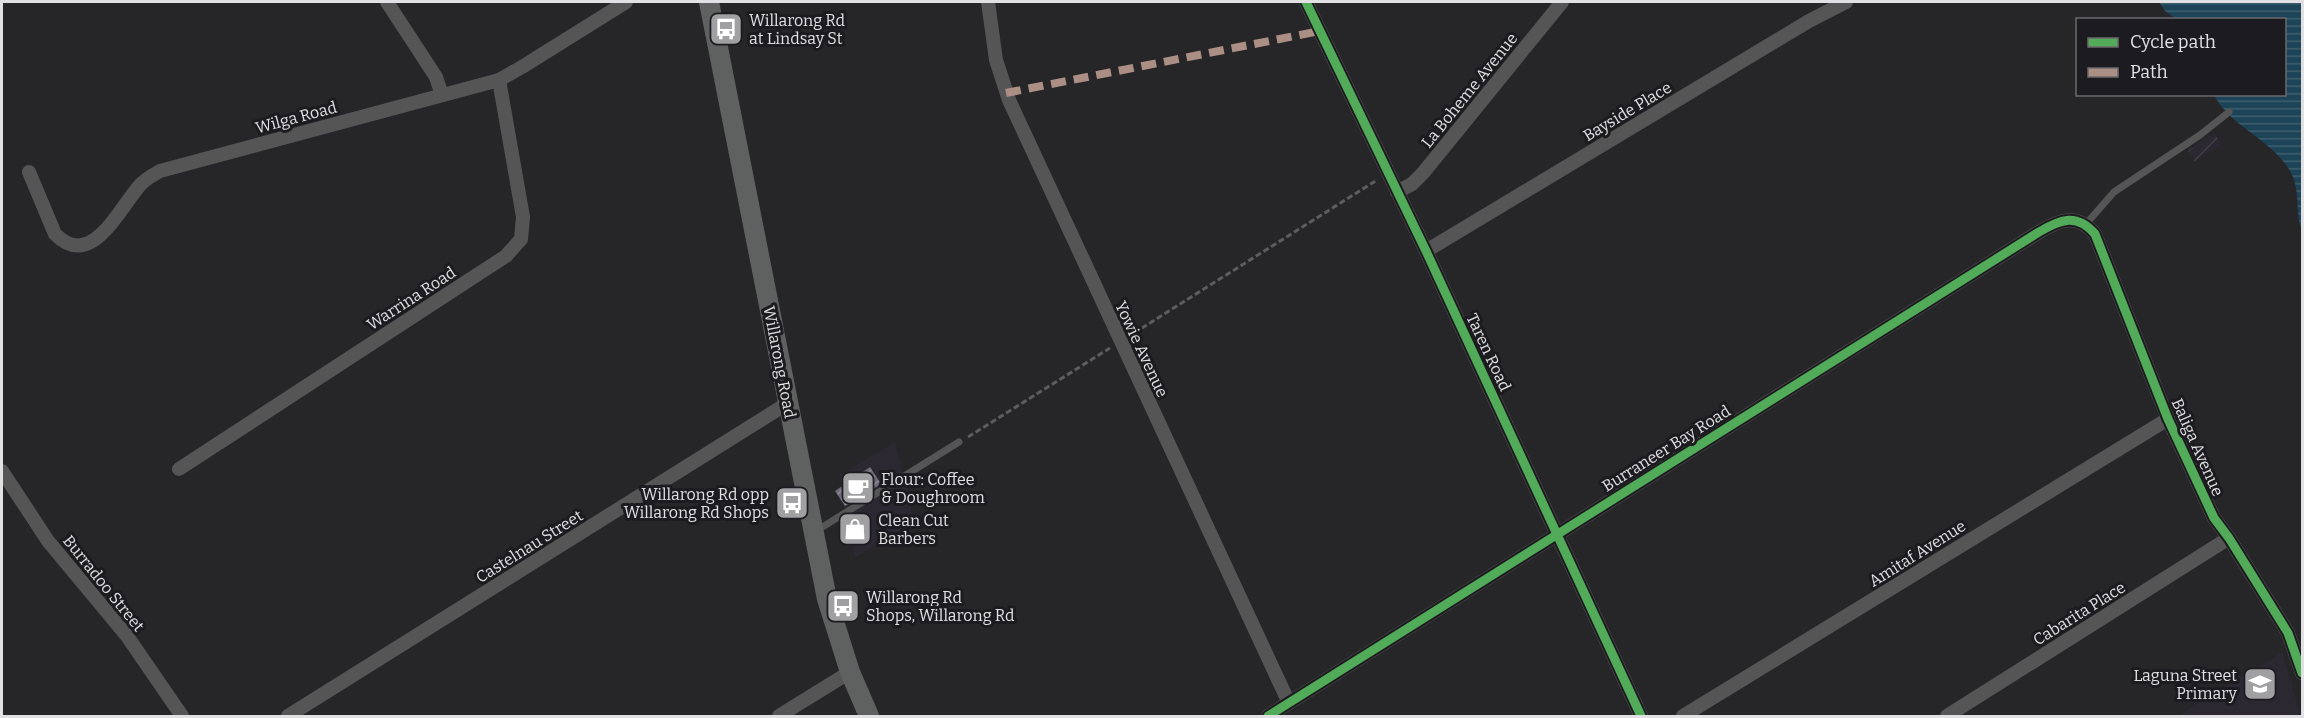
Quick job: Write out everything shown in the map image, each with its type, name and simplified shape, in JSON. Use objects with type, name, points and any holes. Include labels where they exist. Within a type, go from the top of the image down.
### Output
[{"type":"street","points":[[387,2],[436,77],[442,94]]},
{"type":"street","name":"Wilga Road","points":[[29,172],[55,234],[62,241],[73,246],[83,246],[104,231],[140,185],[160,171],[499,80],[522,68],[626,2]]},
{"type":"street","name":"Willarong Road","points":[[709,2],[827,599],[850,672],[869,717]]},
{"type":"street","name":"Yowie Avenue","points":[[988,2],[996,60],[1009,100],[1289,703]]},
{"type":"street","name":"Taren Road","points":[[1306,2],[1426,251],[1641,717]]},
{"type":"street","name":"La Boheme Avenue","points":[[1397,192],[1412,184],[1424,173],[1562,2]]},
{"type":"street","name":"Bayside Place","points":[[1426,251],[1809,21],[1846,2]]},
{"type":"street","name":"Warrina Road","points":[[179,469],[506,256],[520,239],[523,217],[499,80]]},
{"type":"street","name":"Burraneer Bay Road","points":[[1268,717],[2038,232],[2055,222],[2072,220],[2086,224]]},
{"type":"street","name":"Baliga Avenue","points":[[2086,224],[2095,234],[2168,419],[2214,518],[2288,633],[2302,673]]},
{"type":"street","name":"Castelnau Street","points":[[288,717],[788,403]]},
{"type":"street","name":"Amitaf Avenue","points":[[1683,717],[2168,419]]},
{"type":"street","name":"Burradoo Street","points":[[2,471],[48,542],[127,636],[182,717]]},
{"type":"street","name":"Cabarita Place","points":[[1947,717],[2229,538]]},
{"type":"street","points":[[779,717],[850,672]]},
{"type":"lane","points":[[2086,224],[2114,192],[2200,135],[2229,112]]},
{"type":"lane","points":[[813,532],[959,442]]},
{"type":"path","points":[[959,442],[1388,173]]},
{"type":"shaded area","points":[[2214,133],[2221,144],[2195,162],[2188,151]]},
{"type":"shaded area","points":[[895,442],[914,521],[855,558],[839,475]]},
{"type":"shaded area","name":"Laguna Street Primary","points":[[2282,652],[2301,716],[2177,716]]},
{"type":"water","points":[[2159,2],[2302,2],[2302,231],[2298,216],[2297,193],[2289,169],[2272,149],[2230,115],[2215,96],[2286,96],[2286,18],[2175,18],[2165,11]]},
{"type":"building","name":"Flour: Coffee & Doughroom","points":[[870,467],[881,484],[845,506],[835,491]]},
{"type":"marked path","points":[[1006,93],[1320,31]]},
{"type":"cycle path","points":[[1306,2],[1426,251],[1641,716]]},
{"type":"cycle path","points":[[1268,716],[2039,232],[2068,220],[2082,223],[2095,234],[2168,419],[2214,518],[2288,633],[2302,673]]},
{"type":"place","name":"Willarong Rd at Lindsay St","points":[[726,29]]},
{"type":"place","name":"Flour: Coffee & Doughroom","points":[[858,488]]},
{"type":"place","name":"Willarong Rd opp Willarong Rd Shops","points":[[792,503]]},
{"type":"place","name":"Clean Cut Barbers","points":[[855,529]]},
{"type":"place","name":"Willarong Rd Shops, Willarong Rd","points":[[843,606]]},
{"type":"place","name":"Laguna Street Primary","points":[[2260,684]]}]
